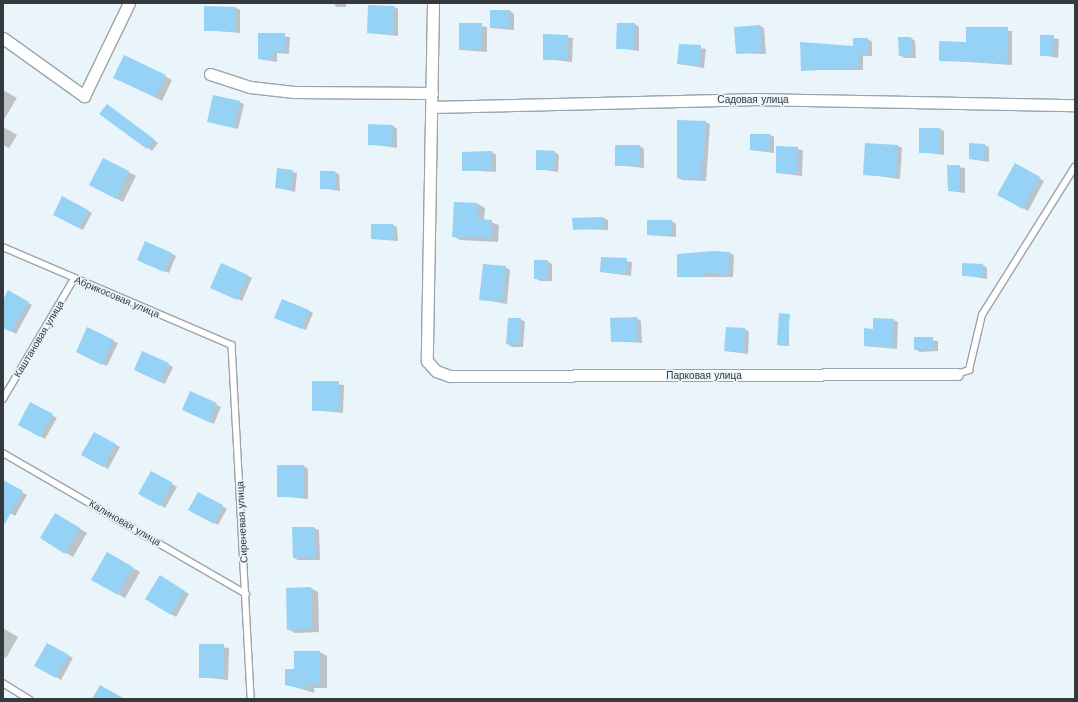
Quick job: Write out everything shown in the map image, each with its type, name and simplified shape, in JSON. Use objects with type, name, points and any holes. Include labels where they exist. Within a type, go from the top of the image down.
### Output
[{"type":"street","points":[[3,38],[84,96],[129,3]]},
{"type":"street","points":[[432,107],[433,3]]},
{"type":"street","points":[[210,74],[250,87],[294,92],[432,93]]},
{"type":"street","name":"Садовая улица","points":[[432,107],[752,99],[1075,105]]},
{"type":"street","name":"Парковая улица","points":[[432,107],[428,361],[436,372],[450,376],[957,374]]},
{"type":"lane","points":[[957,374],[971,366],[982,315],[1075,167]]},
{"type":"lane","name":"Абрикосовая улица","points":[[3,247],[74,279],[232,345]]},
{"type":"lane","name":"Каштановая улица","points":[[3,399],[74,279]]},
{"type":"lane","name":"Сиреневая улица","points":[[232,345],[251,699]]},
{"type":"lane","name":"Калиновая улица","points":[[3,453],[246,594]]},
{"type":"lane","points":[[3,683],[29,699]]},
{"type":"building","points":[[368,5],[394,6],[394,34],[367,33]]},
{"type":"building","points":[[204,6],[236,7],[236,31],[204,31]]},
{"type":"building","points":[[490,10],[510,10],[510,28],[490,28]]},
{"type":"building","points":[[459,23],[482,23],[482,50],[459,50]]},
{"type":"building","points":[[617,23],[635,23],[634,49],[616,49]]},
{"type":"building","points":[[760,25],[762,52],[736,54],[734,27]]},
{"type":"building","points":[[966,27],[1008,27],[1008,63],[939,61],[939,41],[966,42]]},
{"type":"building","points":[[258,33],[285,33],[285,52],[273,51],[273,60],[258,59]]},
{"type":"building","points":[[543,34],[568,35],[568,60],[543,60]]},
{"type":"building","points":[[1040,35],[1054,35],[1054,56],[1040,56]]},
{"type":"building","points":[[898,37],[911,37],[911,56],[899,56]]},
{"type":"building","points":[[853,38],[868,38],[868,54],[859,54],[859,68],[801,71],[800,42],[853,46]]},
{"type":"building","points":[[679,44],[701,45],[700,66],[677,64]]},
{"type":"building","points":[[124,55],[166,75],[155,97],[113,78]]},
{"type":"building","points":[[213,95],[240,101],[234,128],[207,122]]},
{"type":"building","points":[[107,104],[154,139],[147,149],[99,114]]},
{"type":"building","points":[[677,120],[706,121],[701,179],[677,178]]},
{"type":"building","points":[[368,124],[393,125],[392,146],[368,145]]},
{"type":"building","points":[[919,128],[940,128],[940,153],[919,153]]},
{"type":"building","points":[[750,134],[770,134],[770,151],[750,150]]},
{"type":"building","points":[[865,143],[898,145],[896,177],[863,175]]},
{"type":"building","points":[[969,143],[985,144],[984,160],[969,159]]},
{"type":"building","points":[[615,145],[640,145],[640,166],[615,166]]},
{"type":"building","points":[[776,146],[798,147],[798,174],[776,173]]},
{"type":"building","points":[[536,150],[555,151],[554,170],[536,170]]},
{"type":"building","points":[[492,151],[492,170],[462,171],[462,152]]},
{"type":"building","points":[[103,158],[129,171],[116,199],[89,185]]},
{"type":"building","points":[[1015,163],[1040,177],[1023,209],[997,195]]},
{"type":"building","points":[[947,165],[960,165],[960,191],[948,191]]},
{"type":"building","points":[[277,168],[293,170],[291,190],[275,188]]},
{"type":"building","points":[[320,171],[335,171],[335,189],[320,189]]},
{"type":"building","points":[[62,196],[88,210],[79,228],[53,215]]},
{"type":"building","points":[[454,202],[478,203],[478,219],[492,220],[491,238],[452,237]]},
{"type":"building","points":[[604,217],[604,228],[573,230],[572,218]]},
{"type":"building","points":[[647,220],[672,220],[672,235],[647,235]]},
{"type":"building","points":[[371,224],[393,224],[393,239],[371,239]]},
{"type":"building","points":[[145,241],[172,253],[164,272],[137,260]]},
{"type":"building","points":[[713,251],[730,252],[728,275],[701,273],[701,277],[677,277],[677,254]]},
{"type":"building","points":[[601,257],[627,258],[627,274],[600,272]]},
{"type":"building","points":[[534,260],[548,260],[548,279],[534,279]]},
{"type":"building","points":[[221,263],[248,275],[237,300],[210,288]]},
{"type":"building","points":[[962,263],[983,264],[983,277],[962,276]]},
{"type":"building","points":[[483,264],[506,266],[502,302],[479,300]]},
{"type":"building","points":[[8,290],[29,302],[11,332],[3,328],[3,300]]},
{"type":"building","points":[[282,299],[309,310],[302,329],[274,318]]},
{"type":"building","points":[[779,313],[790,314],[787,346],[777,345]]},
{"type":"building","points":[[637,317],[638,341],[611,342],[610,318]]},
{"type":"building","points":[[508,318],[521,318],[519,345],[506,344]]},
{"type":"building","points":[[873,318],[894,319],[893,347],[864,346],[864,328],[873,329]]},
{"type":"building","points":[[87,327],[114,340],[102,365],[76,352]]},
{"type":"building","points":[[726,327],[745,328],[744,352],[724,351]]},
{"type":"building","points":[[914,337],[933,337],[933,349],[914,350]]},
{"type":"building","points":[[142,351],[169,363],[160,382],[134,370]]},
{"type":"building","points":[[312,381],[339,381],[339,411],[312,411]]},
{"type":"building","points":[[190,391],[217,403],[209,422],[182,410]]},
{"type":"building","points":[[30,402],[53,414],[40,437],[18,425]]},
{"type":"building","points":[[94,432],[116,444],[103,467],[81,455]]},
{"type":"building","points":[[277,465],[304,465],[304,497],[277,497]]},
{"type":"building","points":[[151,471],[173,483],[160,506],[138,494]]},
{"type":"building","points":[[3,480],[23,491],[3,527]]},
{"type":"building","points":[[198,492],[223,505],[214,524],[188,510]]},
{"type":"building","points":[[55,513],[80,528],[65,554],[40,538]]},
{"type":"building","points":[[292,527],[314,527],[316,558],[293,558]]},
{"type":"building","points":[[107,552],[133,567],[118,595],[91,580]]},
{"type":"building","points":[[160,575],[185,591],[171,615],[145,599]]},
{"type":"building","points":[[311,587],[312,629],[287,630],[286,588]]},
{"type":"building","points":[[47,643],[69,655],[56,678],[34,666]]},
{"type":"building","points":[[199,644],[224,644],[224,678],[199,678]]},
{"type":"building","points":[[294,651],[320,651],[320,685],[307,684],[307,690],[285,685],[285,669],[294,669]]},
{"type":"building","points":[[100,685],[125,699],[92,699]]}]
